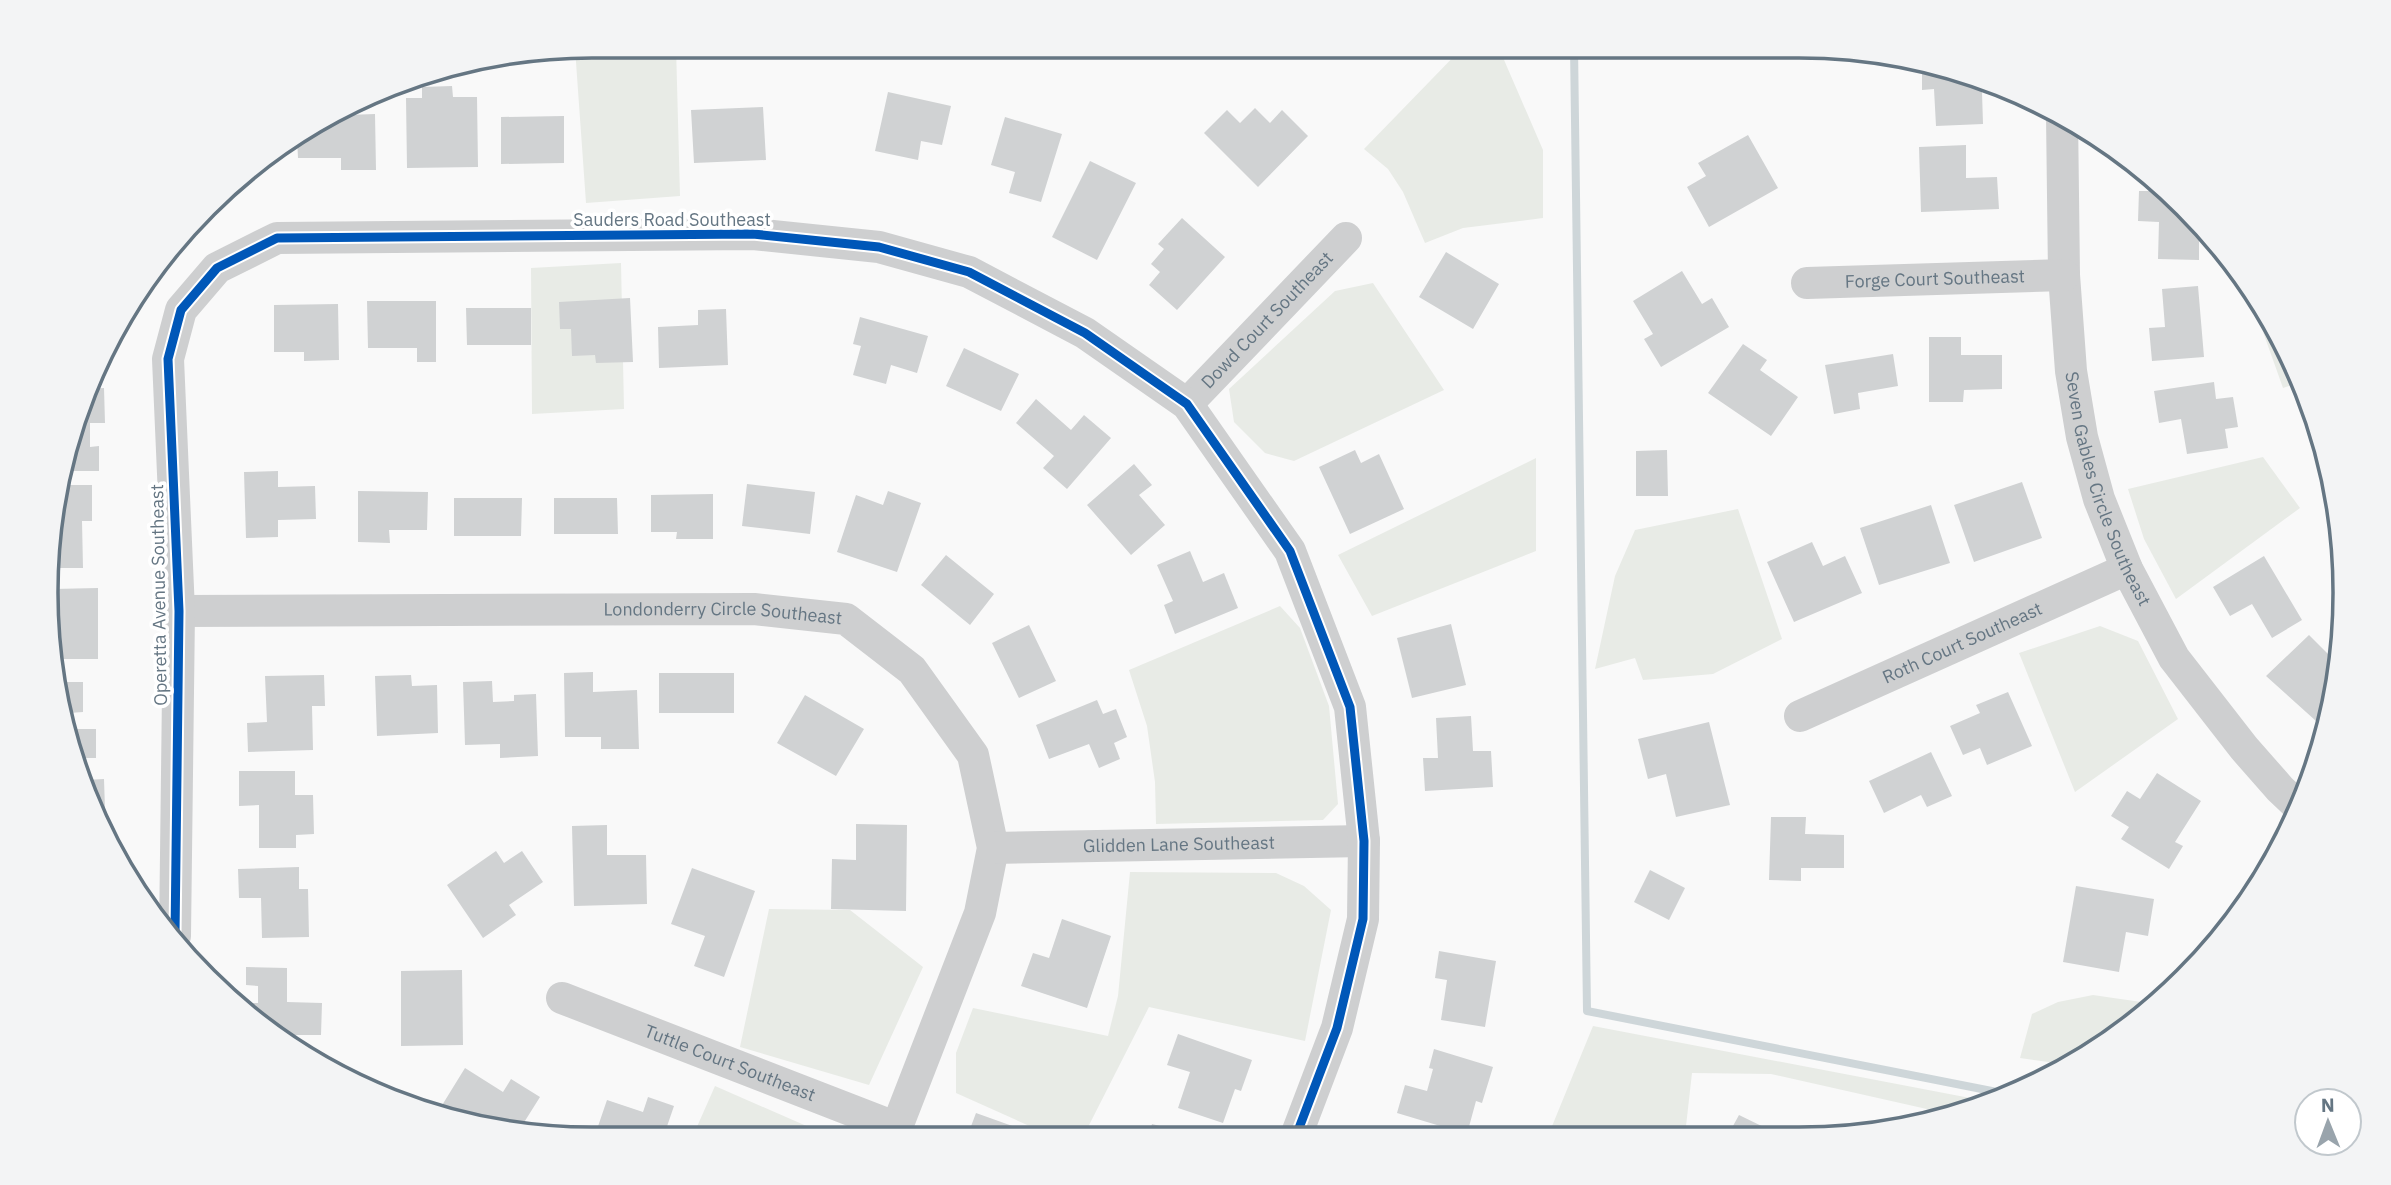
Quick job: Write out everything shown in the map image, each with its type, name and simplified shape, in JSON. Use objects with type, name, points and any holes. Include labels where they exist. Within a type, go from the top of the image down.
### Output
[{"type":"street","name":"Seven Gables Circle Southeast","points":[[2062,127],[2064,275],[2071,371],[2082,437],[2099,499],[2127,569],[2174,658],[2244,748],[2292,800]]},
{"type":"street","name":"Sauders Road Southeast","points":[[217,268],[277,239],[753,234],[879,247],[968,272],[1085,333],[1186,404],[1290,551],[1350,707],[1364,841],[1363,919],[1337,1028],[1299,1127]]},
{"type":"street","name":"Dowd Court Southeast","points":[[1186,404],[1346,238]]},
{"type":"street","name":"Operetta Avenue Southeast","points":[[175,927],[178,611],[168,359],[181,310],[217,268]]},
{"type":"street","name":"Forge Court Southeast","points":[[1807,283],[2064,275]]},
{"type":"street","name":"Roth Court Southeast","points":[[1800,716],[2127,569]]},
{"type":"street","name":"Londonderry Circle Southeast","points":[[178,611],[754,609],[846,619],[912,670],[973,755],[993,848],[981,912],[897,1127]]},
{"type":"street","name":"Glidden Lane Southeast","points":[[993,848],[1364,841]]},
{"type":"street","name":"Tuttle Court Southeast","points":[[562,998],[880,1127]]},
{"type":"shaded area","points":[[576,58],[676,58],[680,196],[586,203]]},
{"type":"shaded area","points":[[1452,58],[1503,58],[1543,150],[1543,218],[1463,228],[1425,243],[1403,192],[1388,169],[1364,149]]},
{"type":"shaded area","points":[[621,263],[624,409],[532,414],[531,268]]},
{"type":"shaded area","points":[[1373,283],[1444,390],[1294,461],[1265,453],[1234,422],[1229,389],[1335,291]]},
{"type":"shaded area","points":[[2262,325],[2292,385],[2283,388]]},
{"type":"shaded area","points":[[2263,457],[2300,508],[2176,599],[2144,539],[2128,489]]},
{"type":"shaded area","points":[[1536,458],[1536,551],[1372,616],[1338,555]]},
{"type":"shaded area","points":[[1738,509],[1782,639],[1713,674],[1643,680],[1635,658],[1595,669],[1615,576],[1635,530]]},
{"type":"shaded area","points":[[1280,606],[1300,628],[1329,706],[1338,804],[1323,820],[1156,824],[1155,782],[1147,726],[1129,670]]},
{"type":"shaded area","points":[[2100,626],[2138,641],[2178,719],[2075,792],[2019,653]]},
{"type":"shaded area","points":[[1130,872],[1276,873],[1304,886],[1331,910],[1305,1041],[1149,1007],[1088,1127],[1032,1127],[956,1093],[956,1053],[973,1008],[1108,1036],[1118,996]]},
{"type":"shaded area","points":[[769,909],[850,910],[923,967],[869,1085],[740,1047]]},
{"type":"shaded area","points":[[2093,995],[2142,1002],[2096,1037],[2053,1063],[2020,1058],[2032,1014],[2058,1002]]},
{"type":"shaded area","points":[[1593,1026],[1972,1098],[1932,1110],[1771,1074],[1692,1073],[1686,1127],[1552,1127]]},
{"type":"shaded area","points":[[715,1086],[809,1127],[697,1127]]},
{"type":"building","points":[[1922,72],[1986,92],[1982,92],[1983,124],[1936,126],[1934,89],[1922,90]]},
{"type":"building","points":[[452,86],[453,97],[477,97],[478,167],[407,168],[406,98],[422,98],[422,87]]},
{"type":"building","points":[[888,92],[951,106],[942,145],[921,141],[918,160],[875,151]]},
{"type":"building","points":[[763,107],[766,160],[694,163],[691,110]]},
{"type":"building","points":[[1255,108],[1270,123],[1282,110],[1308,136],[1258,187],[1204,133],[1227,110],[1240,123]]},
{"type":"building","points":[[375,114],[376,170],[341,170],[341,158],[298,158],[297,146],[325,129],[353,115]]},
{"type":"building","points":[[564,116],[564,163],[501,164],[501,117]]},
{"type":"building","points":[[1005,117],[1062,134],[1041,202],[1009,193],[1015,172],[991,165]]},
{"type":"building","points":[[1748,135],[1778,188],[1709,227],[1687,187],[1706,176],[1698,163]]},
{"type":"building","points":[[1966,145],[1966,178],[1997,177],[1999,209],[1921,212],[1919,147]]},
{"type":"building","points":[[1090,161],[1136,183],[1097,260],[1052,237]]},
{"type":"building","points":[[2139,191],[2152,191],[2201,240],[2199,260],[2158,259],[2159,222],[2138,221]]},
{"type":"building","points":[[1182,218],[1225,257],[1177,310],[1149,285],[1160,272],[1151,264],[1164,249],[1158,244]]},
{"type":"building","points":[[1446,252],[1499,284],[1473,329],[1419,297]]},
{"type":"building","points":[[1682,271],[1702,304],[1712,298],[1729,327],[1661,367],[1644,339],[1653,334],[1633,301]]},
{"type":"building","points":[[2198,286],[2204,357],[2152,361],[2149,328],[2165,327],[2162,289]]},
{"type":"building","points":[[630,298],[633,362],[596,363],[595,355],[572,356],[571,329],[560,329],[559,302]]},
{"type":"building","points":[[367,301],[436,301],[436,362],[417,362],[417,348],[368,348]]},
{"type":"building","points":[[338,304],[339,360],[304,361],[304,352],[274,352],[274,305]]},
{"type":"building","points":[[466,308],[531,308],[531,345],[467,345]]},
{"type":"building","points":[[726,309],[728,365],[659,368],[658,327],[698,325],[698,310]]},
{"type":"building","points":[[860,317],[928,336],[917,373],[891,365],[886,384],[853,375],[861,346],[853,344]]},
{"type":"building","points":[[1929,337],[1961,337],[1961,355],[2002,355],[2002,389],[1964,390],[1963,402],[1929,402]]},
{"type":"building","points":[[1743,344],[1767,360],[1760,370],[1798,397],[1771,436],[1708,393]]},
{"type":"building","points":[[964,348],[1019,374],[1001,411],[946,386]]},
{"type":"building","points":[[1893,354],[1898,386],[1858,393],[1860,409],[1834,414],[1825,365]]},
{"type":"building","points":[[2214,382],[2216,399],[2233,397],[2238,427],[2225,429],[2228,448],[2187,454],[2181,419],[2159,423],[2154,391]]},
{"type":"building","points":[[98,388],[104,388],[105,423],[90,423],[90,447],[99,446],[99,471],[72,471],[86,421]]},
{"type":"building","points":[[1036,399],[1071,430],[1084,415],[1111,438],[1067,489],[1043,468],[1054,456],[1016,423]]},
{"type":"building","points":[[1355,450],[1361,463],[1379,454],[1404,509],[1350,534],[1319,467]]},
{"type":"building","points":[[1667,450],[1668,496],[1636,496],[1636,451]]},
{"type":"building","points":[[1134,464],[1152,485],[1139,495],[1165,525],[1131,555],[1087,505]]},
{"type":"building","points":[[278,471],[278,487],[315,486],[316,519],[278,520],[278,537],[246,538],[244,472]]},
{"type":"building","points":[[2022,482],[2042,538],[1974,562],[1954,505]]},
{"type":"building","points":[[747,484],[815,492],[810,534],[742,526]]},
{"type":"building","points":[[69,485],[92,485],[92,521],[82,521],[83,568],[59,568],[62,523]]},
{"type":"building","points":[[358,491],[428,492],[427,530],[389,530],[390,543],[358,542]]},
{"type":"building","points":[[888,491],[921,503],[897,572],[837,552],[856,495],[883,505]]},
{"type":"building","points":[[713,494],[713,539],[676,539],[677,532],[651,532],[651,495]]},
{"type":"building","points":[[454,498],[522,498],[521,536],[454,536]]},
{"type":"building","points":[[554,498],[617,498],[618,534],[554,534]]},
{"type":"building","points":[[1931,505],[1950,563],[1879,585],[1860,528]]},
{"type":"building","points":[[1812,542],[1823,566],[1845,556],[1862,593],[1794,622],[1767,562]]},
{"type":"building","points":[[1190,551],[1203,582],[1224,573],[1238,608],[1175,634],[1164,605],[1173,601],[1157,565]]},
{"type":"building","points":[[946,555],[994,594],[970,625],[921,585]]},
{"type":"building","points":[[2264,556],[2302,620],[2272,638],[2252,604],[2230,616],[2213,587]]},
{"type":"building","points":[[98,588],[98,659],[62,659],[58,589]]},
{"type":"building","points":[[1451,624],[1466,685],[1412,698],[1397,638]]},
{"type":"building","points":[[1029,625],[1056,681],[1019,698],[992,643]]},
{"type":"building","points":[[2309,635],[2330,656],[2318,719],[2316,721],[2266,676]]},
{"type":"building","points":[[593,672],[593,692],[637,690],[639,749],[601,749],[601,737],[565,737],[564,673]]},
{"type":"building","points":[[659,673],[734,673],[734,713],[659,713]]},
{"type":"building","points":[[324,675],[325,706],[312,706],[313,750],[248,752],[247,723],[267,722],[265,676]]},
{"type":"building","points":[[411,675],[412,686],[437,685],[438,733],[377,736],[375,676]]},
{"type":"building","points":[[492,681],[493,702],[514,701],[514,695],[536,694],[538,756],[500,758],[500,744],[465,745],[463,682]]},
{"type":"building","points":[[65,682],[83,682],[83,712],[72,713]]},
{"type":"building","points":[[2008,692],[2032,746],[1987,765],[1980,748],[1963,755],[1950,726],[1980,713],[1976,705]]},
{"type":"building","points":[[805,695],[864,729],[836,776],[777,743]]},
{"type":"building","points":[[1097,700],[1103,714],[1116,709],[1127,737],[1114,743],[1120,759],[1099,768],[1089,744],[1049,759],[1036,725]]},
{"type":"building","points":[[1471,716],[1473,751],[1491,751],[1493,787],[1425,791],[1423,758],[1438,758],[1436,718]]},
{"type":"building","points":[[1709,722],[1730,805],[1676,817],[1666,774],[1648,779],[1638,739]]},
{"type":"building","points":[[76,729],[96,729],[96,758],[84,758]]},
{"type":"building","points":[[1931,752],[1952,796],[1927,807],[1921,795],[1884,813],[1869,781]]},
{"type":"building","points":[[239,771],[295,771],[295,795],[313,795],[314,834],[296,835],[296,848],[259,848],[259,805],[239,806]]},
{"type":"building","points":[[2157,773],[2201,801],[2175,842],[2183,846],[2169,869],[2121,839],[2129,827],[2111,816],[2127,791],[2140,799]]},
{"type":"building","points":[[104,779],[105,812],[98,797],[92,780]]},
{"type":"building","points":[[1771,817],[1806,817],[1805,834],[1844,835],[1844,868],[1801,868],[1801,881],[1769,880]]},
{"type":"building","points":[[856,824],[907,825],[906,911],[831,909],[832,859],[856,860]]},
{"type":"building","points":[[607,825],[607,855],[646,855],[647,904],[574,906],[572,826]]},
{"type":"building","points":[[496,851],[504,863],[522,851],[543,882],[509,905],[516,915],[483,938],[447,885]]},
{"type":"building","points":[[299,867],[299,889],[308,889],[309,937],[262,938],[261,898],[239,898],[238,869]]},
{"type":"building","points":[[692,868],[755,891],[724,977],[694,966],[705,936],[671,924]]},
{"type":"building","points":[[1650,870],[1685,888],[1669,920],[1634,902]]},
{"type":"building","points":[[2076,886],[2154,899],[2148,936],[2126,932],[2119,972],[2063,962]]},
{"type":"building","points":[[1062,919],[1111,936],[1087,1008],[1021,986],[1033,953],[1049,958]]},
{"type":"building","points":[[1439,951],[1496,961],[1485,1027],[1441,1020],[1447,980],[1435,978]]},
{"type":"building","points":[[246,967],[287,968],[287,1002],[322,1003],[321,1035],[292,1035],[250,1003],[258,1003],[258,986],[246,985]]},
{"type":"building","points":[[462,970],[463,1045],[401,1046],[401,971]]},
{"type":"building","points":[[1178,1034],[1252,1060],[1241,1091],[1235,1089],[1223,1123],[1178,1108],[1190,1072],[1167,1065]]},
{"type":"building","points":[[1434,1049],[1493,1067],[1482,1103],[1476,1101],[1469,1127],[1444,1127],[1397,1113],[1405,1085],[1427,1091],[1433,1069],[1429,1068]]},
{"type":"building","points":[[465,1068],[503,1092],[511,1079],[540,1097],[524,1123],[442,1105]]},
{"type":"building","points":[[648,1097],[674,1106],[667,1127],[598,1127],[607,1100],[643,1112]]},
{"type":"building","points":[[976,1113],[1015,1127],[971,1127]]},
{"type":"building","points":[[1739,1115],[1764,1127],[1732,1127]]},
{"type":"waterway","points":[[1574,58],[1587,1011],[1992,1091]]},
{"type":"cycle path","points":[[175,927],[179,611],[168,359],[181,310],[217,268],[277,238],[753,234],[879,247],[969,272],[1085,333],[1187,404],[1290,551],[1350,707],[1364,841],[1363,919],[1337,1028],[1299,1127]]}]
